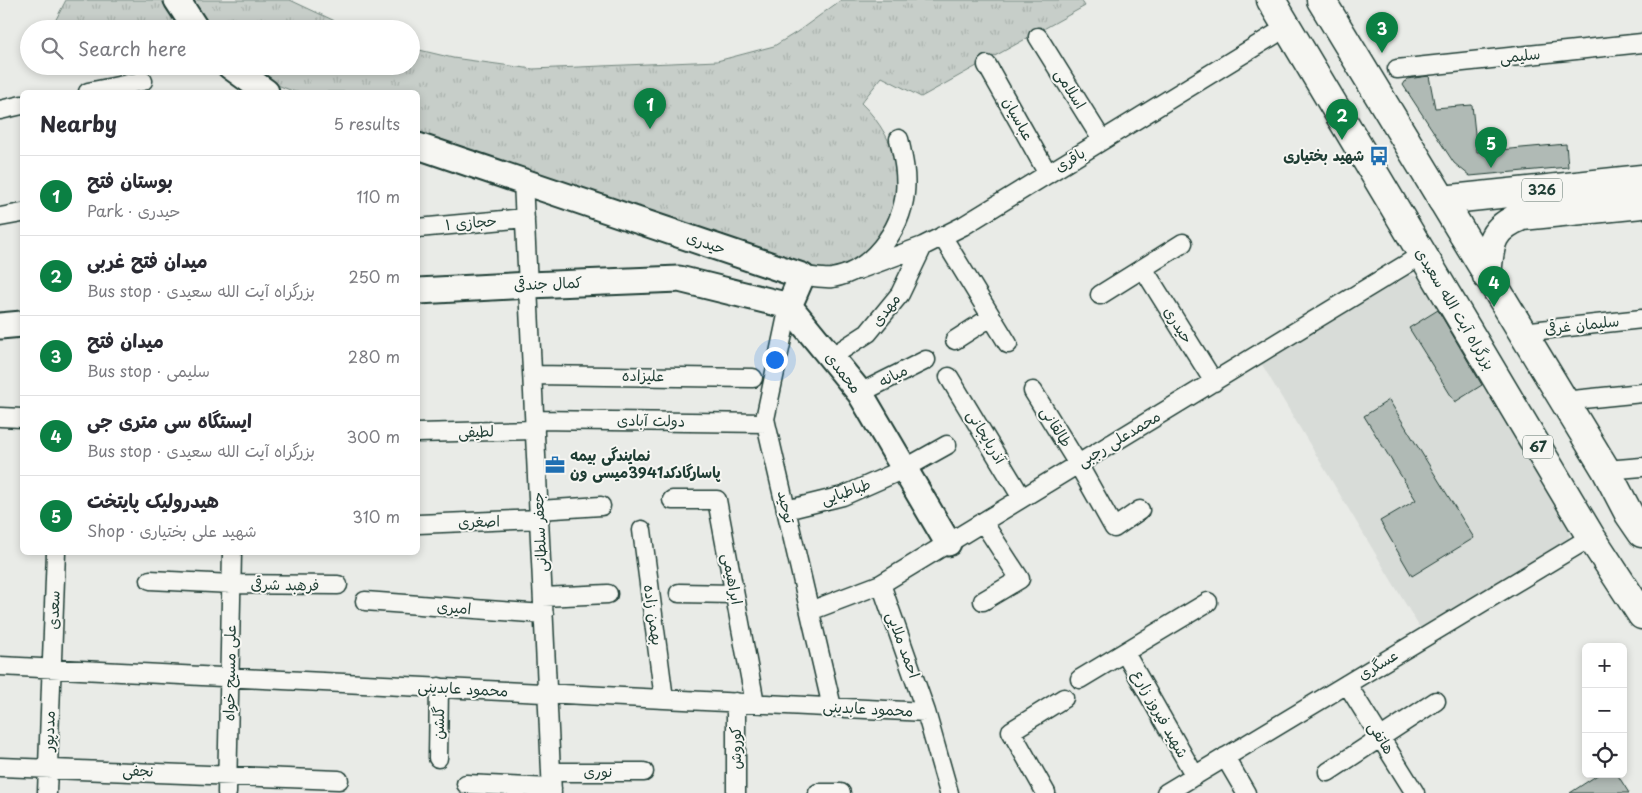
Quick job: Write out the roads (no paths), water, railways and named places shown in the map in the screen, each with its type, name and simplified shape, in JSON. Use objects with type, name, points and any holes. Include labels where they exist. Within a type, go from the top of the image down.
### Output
[{"type":"main road","name":"بزرگراه آیت الله سعیدی","points":[[1271,0],[1591,537],[1642,615]]},
{"type":"main road","points":[[1321,0],[1638,523]]},
{"type":"main road","name":"326","points":[[1442,200],[1642,180]]},
{"type":"main road","name":"326","points":[[1487,276],[1493,239],[1508,222],[1522,216],[1642,204]]},
{"type":"street","points":[[177,0],[190,20]]},
{"type":"street","name":"باقری","points":[[858,270],[923,246],[963,226],[1274,35]]},
{"type":"street","name":"اسلامی","points":[[1038,37],[1102,140]]},
{"type":"street","name":"سلیمی","points":[[1398,69],[1642,44]]},
{"type":"street","name":"عباسیان","points":[[987,65],[1048,174]]},
{"type":"street","points":[[242,75],[263,90]]},
{"type":"street","points":[[98,90],[143,81]]},
{"type":"street","points":[[0,110],[20,106]]},
{"type":"street","name":"حیدری","points":[[420,147],[802,276],[832,278],[858,270],[878,251],[898,220],[905,193],[905,166],[900,139]]},
{"type":"street","name":"جعفر سلطانی","points":[[523,181],[552,785]]},
{"type":"street","points":[[0,217],[20,213]]},
{"type":"street","name":"حجازی ۱","points":[[420,228],[525,218]]},
{"type":"street","points":[[942,236],[1008,344]]},
{"type":"street","points":[[1100,295],[1183,243]]},
{"type":"street","name":"مهدی","points":[[831,358],[868,333],[900,294],[923,246]]},
{"type":"street","name":"محمدعلی رجبی","points":[[810,611],[881,584],[1423,254]]},
{"type":"street","name":"حیدری","points":[[1143,268],[1214,382]]},
{"type":"street","points":[[789,306],[802,276]]},
{"type":"street","name":"کمال جندقی","points":[[420,291],[679,279],[789,306]]},
{"type":"street","name":"محمدی","points":[[789,306],[860,393],[948,544]]},
{"type":"street","name":"توحید","points":[[789,306],[765,419],[832,707]]},
{"type":"street","points":[[955,340],[991,317]]},
{"type":"street","name":"سلیمان غرقی","points":[[1522,332],[1642,319]]},
{"type":"street","points":[[0,326],[20,324]]},
{"type":"street","name":"میانه","points":[[860,393],[926,360]]},
{"type":"street","name":"علیزاده","points":[[533,375],[753,378]]},
{"type":"street","name":"آذربایجانی","points":[[949,377],[1022,498]]},
{"type":"street","name":"طالقانی","points":[[1033,391],[1078,464],[1114,528],[1140,510]]},
{"type":"street","points":[[1563,401],[1642,393]]},
{"type":"street","points":[[0,417],[20,418]]},
{"type":"street","name":"دولت آبادی","points":[[535,425],[766,423]]},
{"type":"street","name":"لطیفی","points":[[420,434],[535,425]]},
{"type":"street","name":"طباطبایی","points":[[786,510],[843,496],[904,469],[947,444]]},
{"type":"street","points":[[1606,470],[1642,467]]},
{"type":"street","name":"ابراهیمی","points":[[672,500],[717,500],[755,703]]},
{"type":"street","name":"اصغری","points":[[420,524],[539,514],[600,506]]},
{"type":"street","points":[[983,522],[1020,579],[984,601]]},
{"type":"street","name":"بهمن زاده","points":[[642,530],[664,699]]},
{"type":"street","name":"عسگری","points":[[1166,793],[1591,537]]},
{"type":"street","name":"سعدی","points":[[52,668],[56,555]]},
{"type":"street","name":"علی مسیح خواه","points":[[227,793],[232,555]]},
{"type":"street","name":"فرهبد شرقی","points":[[150,580],[232,584],[338,585]]},
{"type":"street","name":"احمد ملایی","points":[[881,584],[926,712],[949,793]]},
{"type":"street","points":[[679,593],[734,594]]},
{"type":"street","name":"امیری","points":[[365,601],[544,605],[608,594]]},
{"type":"street","name":"شهید فیروز زارع","points":[[1080,678],[1208,602]]},
{"type":"street","name":"شهید فیروز زارع","points":[[1125,653],[1195,776]]},
{"type":"street","name":"محمود عابدینی","points":[[0,666],[926,712]]},
{"type":"street","name":"مددپور","points":[[47,793],[52,668]]},
{"type":"street","name":"هاتفی","points":[[1347,684],[1415,793]]},
{"type":"street","name":"گلشن","points":[[438,758],[439,688]]},
{"type":"street","points":[[1046,793],[1011,731],[1064,698]]},
{"type":"street","name":"کوروش","points":[[736,702],[736,793]]},
{"type":"street","points":[[1328,772],[1436,702]]},
{"type":"street","points":[[1225,757],[1246,793]]},
{"type":"street","name":"نجفی","points":[[0,767],[227,774],[338,780]]},
{"type":"street","name":"نوری","points":[[466,784],[552,785],[644,772]]},
{"type":"street","points":[[818,793],[841,793]]},
{"type":"place","name":"میدان فتح","points":[[1382,53]]},
{"type":"place","name":"بوستان فتح","points":[[650,129]]},
{"type":"place","name":"میدان فتح غربی","points":[[1342,140]]},
{"type":"place","name":"شهید بختیاری","points":[[1379,156]]},
{"type":"place","name":"هیدرولیک پایتخت","points":[[1491,168]]},
{"type":"place","name":"ایستگاه سی متری جی","points":[[1494,307]]},
{"type":"place","name":"نمایندگی بیمه پاسارگادکد3941میسی ون","points":[[555,465]]}]
